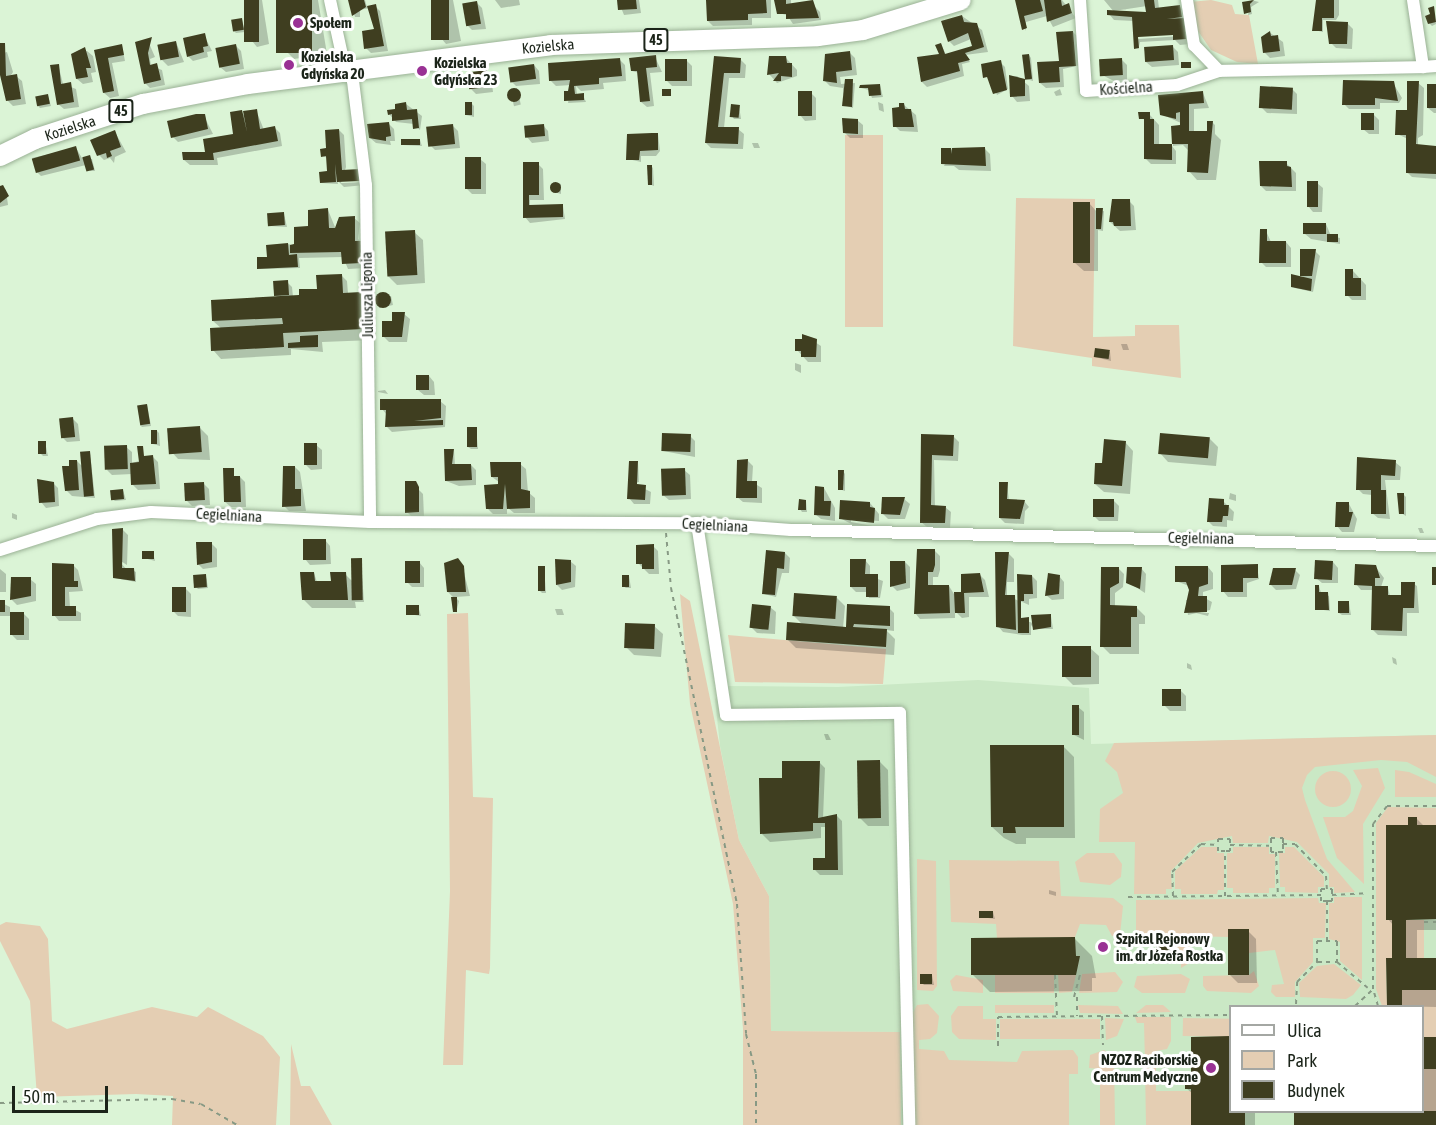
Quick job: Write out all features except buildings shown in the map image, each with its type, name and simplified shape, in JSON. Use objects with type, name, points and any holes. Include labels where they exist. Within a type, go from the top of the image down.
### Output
[{"type":"main road","name":"Kozielska","points":[[0,156],[35,139],[143,104],[197,92],[348,70],[551,45],[818,36],[863,30],[961,0]]},
{"type":"street","name":"Juliusza Ligonia","points":[[330,0],[348,70],[366,185],[370,522]]},
{"type":"street","name":"Kościelna","points":[[1080,0],[1086,91],[1178,85],[1219,72],[1436,66]]},
{"type":"street","points":[[1187,0],[1194,45],[1219,72]]},
{"type":"street","points":[[1413,0],[1423,67]]},
{"type":"street","name":"Cegielniana","points":[[0,550],[56,530],[130,512],[370,522],[697,523],[791,530],[1436,546]]},
{"type":"street","points":[[697,523],[726,715],[900,713],[909,1125]]},
{"type":"path","points":[[665,524],[671,588],[737,904],[746,1034],[756,1074],[756,1125]]},
{"type":"path","points":[[1378,1005],[1374,988],[1374,819],[1387,806],[1436,806]]},
{"type":"path","points":[[1270,838],[1283,838],[1283,844],[1283,852],[1270,852],[1270,838]]},
{"type":"path","points":[[1218,839],[1230,839],[1230,852],[1218,851],[1218,845],[1218,839]]},
{"type":"path","points":[[1173,897],[1172,872],[1201,844],[1218,845]]},
{"type":"path","points":[[1283,844],[1295,844],[1326,876],[1327,889]]},
{"type":"path","points":[[1230,845],[1270,846]]},
{"type":"path","points":[[1225,852],[1225,896]]},
{"type":"path","points":[[1276,852],[1278,896]]},
{"type":"path","points":[[1321,889],[1327,889],[1332,889],[1332,901],[1321,901],[1321,889]]},
{"type":"path","points":[[1332,895],[1366,893]]},
{"type":"path","points":[[1128,897],[1321,896]]},
{"type":"path","points":[[1327,941],[1328,901]]},
{"type":"path","points":[[1424,922],[1436,922]]},
{"type":"path","points":[[1296,1004],[1297,982],[1317,962],[1317,941],[1337,941],[1337,962]]},
{"type":"path","points":[[1317,962],[1337,962],[1368,988]]},
{"type":"path","points":[[1055,975],[1057,1016]]},
{"type":"path","points":[[1077,1016],[1076,997],[1080,975]]},
{"type":"path","points":[[1356,1005],[1374,988]]},
{"type":"path","points":[[998,1046],[998,1017],[1229,1015]]},
{"type":"path","points":[[1102,1016],[1102,1045]]},
{"type":"path","points":[[0,1103],[172,1099],[201,1104],[237,1125]]},
{"type":"shaded area","name":"Szpital Rejonowy im. dr Józefa Rostka","points":[[978,680],[1089,688],[1091,744],[1436,735],[1436,1125],[901,1125],[899,1032],[771,1031],[769,896],[739,840],[720,746],[715,699],[727,686],[838,687]]},
{"type":"green space","points":[[1211,0],[1232,5],[1235,14],[1249,15],[1258,64],[1237,62],[1211,50],[1198,31],[1190,2]]},
{"type":"green space","points":[[845,135],[883,135],[883,327],[845,327]]},
{"type":"green space","points":[[1016,198],[1095,199],[1093,337],[1135,336],[1135,325],[1179,325],[1181,378],[1092,366],[1092,358],[1013,346]]},
{"type":"green space","points":[[680,594],[690,601],[739,840],[769,896],[771,1031],[900,1032],[901,1125],[743,1125],[743,1029],[733,904],[690,704]]},
{"type":"green space","points":[[468,613],[473,797],[493,798],[490,968],[489,974],[466,970],[463,1065],[443,1065],[450,891],[447,614]]},
{"type":"green space","points":[[728,635],[886,649],[883,684],[735,682]]},
{"type":"green space","points":[[1436,735],[1436,777],[1407,762],[1381,760],[1315,767],[1307,775],[1302,788],[1327,859],[1355,892],[1334,893],[1334,887],[1329,887],[1329,874],[1297,842],[1269,836],[1268,843],[1233,843],[1232,836],[1198,843],[1171,871],[1172,889],[1166,889],[1166,894],[1134,894],[1135,842],[1099,842],[1100,809],[1123,793],[1117,772],[1105,761],[1114,743]]},
{"type":"green space","points":[[1378,768],[1385,788],[1363,824],[1364,884],[1337,858],[1323,817],[1345,817],[1353,811],[1362,786],[1353,770]]},
{"type":"green space","points":[[1395,770],[1409,772],[1436,784],[1436,797],[1395,797]]},
{"type":"green space","points":[[1333,771],[1345,777],[1351,789],[1345,801],[1333,807],[1321,801],[1315,789],[1321,777]]},
{"type":"green space","points":[[1388,807],[1436,808],[1436,825],[1417,825],[1417,817],[1409,817],[1408,825],[1386,826],[1386,920],[1392,920],[1392,958],[1386,959],[1387,1005],[1382,1005],[1376,989],[1376,823]]},
{"type":"green space","points":[[1201,847],[1217,847],[1217,853],[1224,853],[1224,890],[1218,890],[1217,894],[1181,894],[1181,889],[1175,889],[1175,871]]},
{"type":"green space","points":[[1233,847],[1269,847],[1269,854],[1275,854],[1275,888],[1269,888],[1269,893],[1233,893],[1233,888],[1227,888],[1227,853],[1233,853]]},
{"type":"green space","points":[[1285,847],[1294,847],[1324,877],[1324,887],[1318,887],[1318,893],[1285,892],[1285,887],[1280,887],[1279,853],[1285,853]]},
{"type":"green space","points":[[1087,853],[1114,853],[1122,864],[1121,877],[1110,885],[1080,882],[1075,862]]},
{"type":"green space","points":[[917,859],[936,861],[937,986],[933,991],[917,990]]},
{"type":"green space","points":[[949,860],[1059,861],[1061,896],[1113,898],[1123,906],[1120,935],[1112,936],[1106,925],[1080,924],[1075,937],[997,938],[996,924],[951,922]]},
{"type":"green space","points":[[1334,897],[1362,897],[1362,980],[1340,961],[1340,942],[1329,939],[1329,903],[1334,903]]},
{"type":"green space","points":[[1318,898],[1319,903],[1326,903],[1325,938],[1313,938],[1313,962],[1295,982],[1295,997],[1276,997],[1271,992],[1272,985],[1284,984],[1275,950],[1249,953],[1248,929],[1229,930],[1228,937],[1190,936],[1191,962],[1181,968],[1181,959],[1171,959],[1171,936],[1147,937],[1136,932],[1136,900]]},
{"type":"green space","points":[[1406,920],[1424,920],[1424,958],[1406,958]]},
{"type":"green space","points":[[6,922],[40,926],[48,939],[52,1021],[67,1029],[152,1007],[197,1017],[208,1007],[263,1036],[280,1057],[276,1125],[172,1125],[173,1096],[136,1094],[37,1097],[30,1001],[0,941],[0,925]]},
{"type":"green space","points":[[1334,964],[1361,985],[1353,995],[1346,999],[1300,997],[1299,983],[1317,966]]},
{"type":"green space","points":[[1254,971],[1259,986],[1251,993],[1207,991],[1203,986],[1203,976],[1249,975]]},
{"type":"green space","points":[[1115,972],[1123,982],[1117,992],[1079,993],[1082,974]]},
{"type":"green space","points":[[1181,974],[1190,979],[1185,993],[1142,993],[1134,987],[1137,976]]},
{"type":"green space","points":[[956,975],[983,980],[983,993],[953,991],[950,981]]},
{"type":"green space","points":[[995,975],[1054,975],[1054,993],[995,993]]},
{"type":"green space","points":[[1058,975],[1076,975],[1072,992],[1059,993]]},
{"type":"green space","points":[[1402,990],[1436,990],[1436,1037],[1424,1038],[1424,1005],[1402,1005]]},
{"type":"green space","points":[[928,1004],[939,1016],[937,1033],[930,1039],[919,1040],[919,1049],[944,1051],[949,1060],[1017,1062],[1022,1051],[1073,1050],[1078,1057],[1078,1074],[1069,1074],[1069,1125],[912,1125],[911,1016],[917,1005]]},
{"type":"green space","points":[[995,1005],[1054,1005],[1054,1013],[995,1013]]},
{"type":"green space","points":[[1078,1005],[1118,1006],[1123,1014],[1080,1013]]},
{"type":"green space","points":[[1146,1005],[1163,1005],[1171,1012],[1136,1013]]},
{"type":"green space","points":[[958,1006],[983,1006],[983,1019],[996,1019],[996,1040],[959,1039],[952,1032],[951,1016]]},
{"type":"green space","points":[[1135,1017],[1171,1017],[1171,1041],[1167,1049],[1156,1051],[1156,1064],[1145,1063],[1144,1023],[1137,1023]]},
{"type":"green space","points":[[1105,1018],[1124,1019],[1117,1036],[1106,1040]]},
{"type":"green space","points":[[1183,1018],[1229,1019],[1229,1037],[1183,1036]]},
{"type":"green space","points":[[1000,1019],[1100,1019],[1100,1039],[1000,1039]]},
{"type":"green space","points":[[291,1044],[301,1086],[310,1086],[332,1125],[290,1125]]},
{"type":"green space","points":[[1104,1050],[1114,1056],[1115,1125],[1100,1125],[1100,1069],[1089,1068],[1090,1055]]},
{"type":"green space","points":[[1145,1068],[1156,1068],[1156,1091],[1191,1091],[1191,1125],[1146,1125]]},
{"type":"green space","points":[[1424,1069],[1436,1069],[1436,1111],[1424,1111]]},
{"type":"place","name":"Społem","points":[[298,23]]},
{"type":"place","name":"Kozielska Gdyńska 20","points":[[289,65]]},
{"type":"place","name":"Kozielska Gdyńska 23","points":[[422,71]]},
{"type":"place","name":"Szpital Rejonowy im. dr Józefa Rostka","points":[[1103,947]]},
{"type":"place","name":"NZOZ Raciborskie Centrum Medyczne","points":[[1211,1068]]}]
